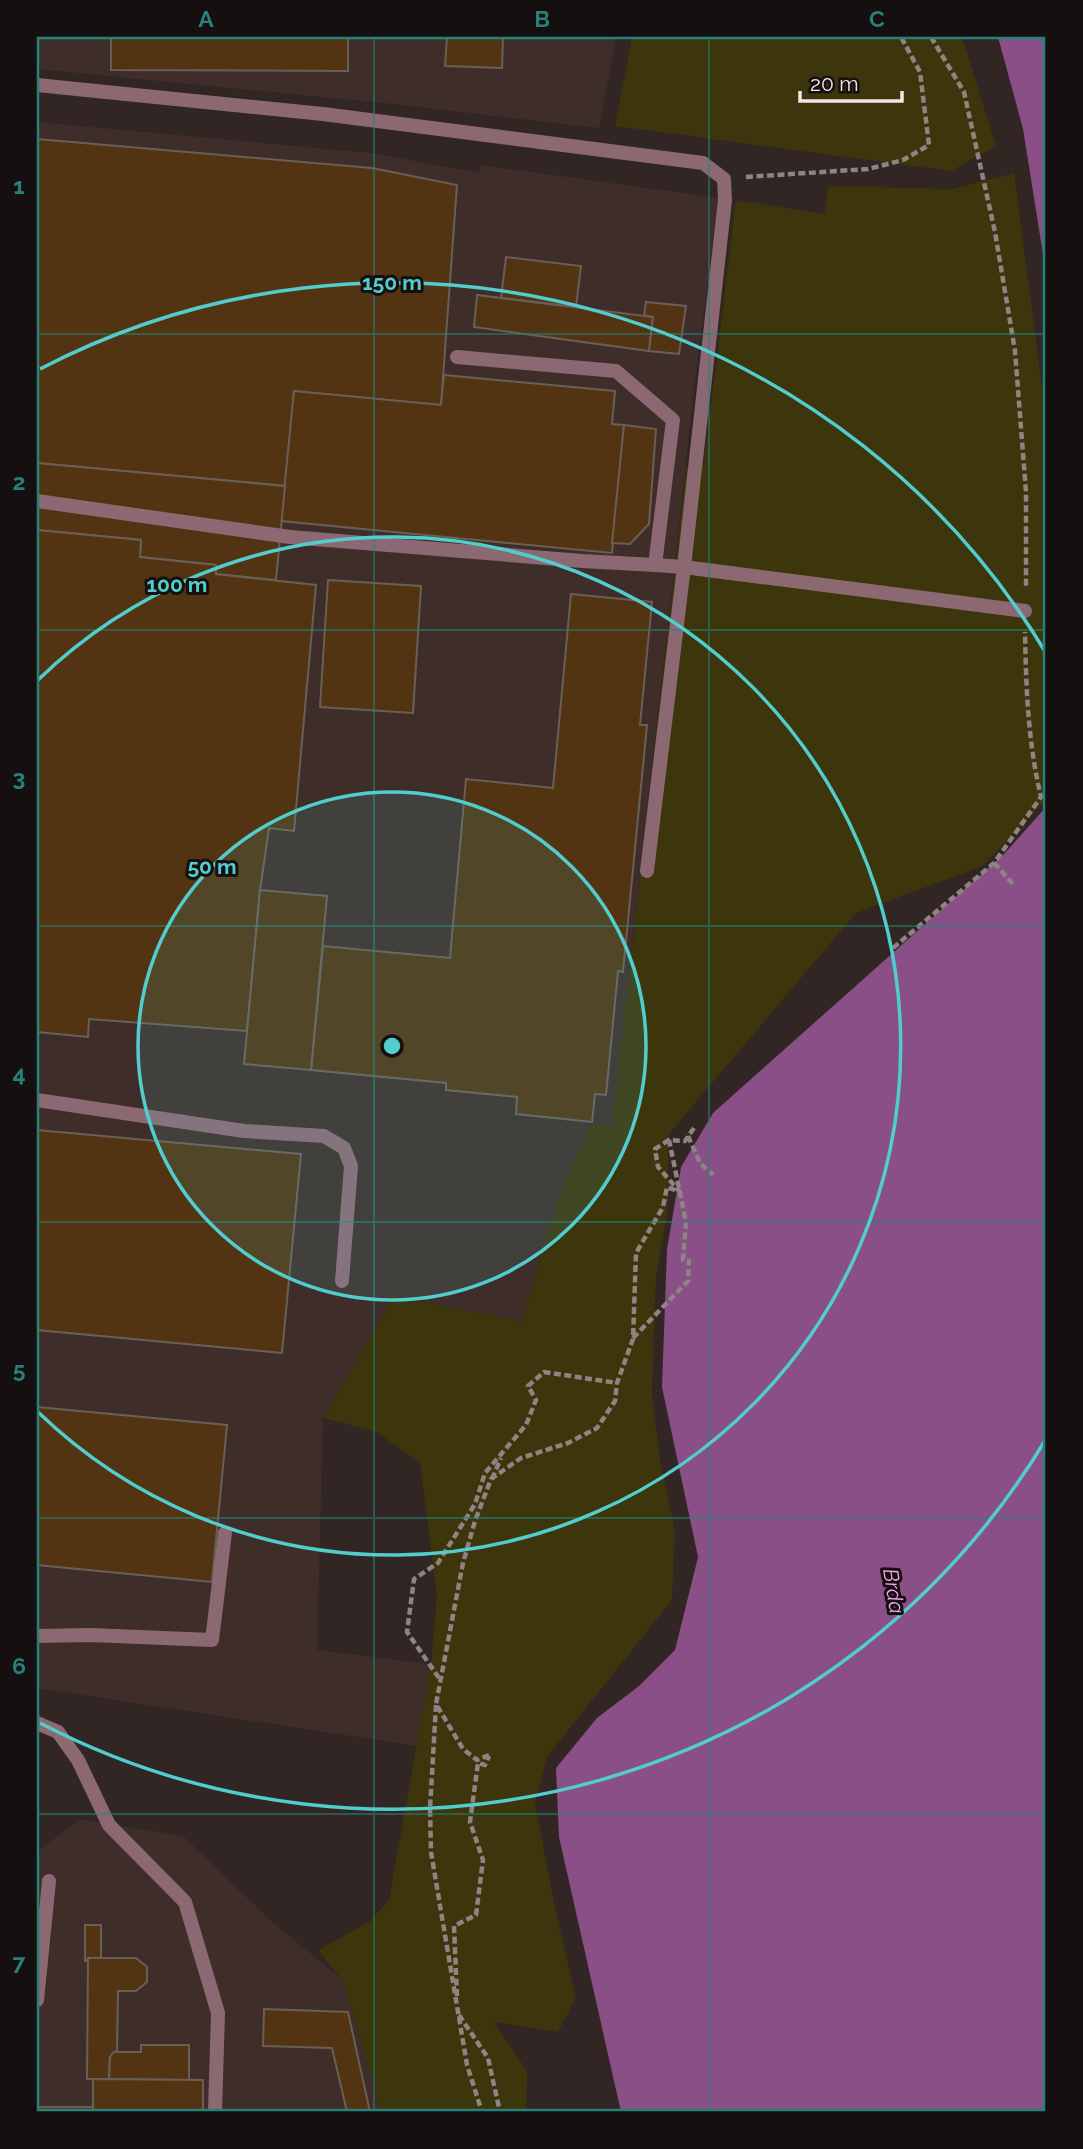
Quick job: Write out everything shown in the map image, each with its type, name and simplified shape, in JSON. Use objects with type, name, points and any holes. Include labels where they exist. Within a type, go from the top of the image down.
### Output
[{"type":"lane","points":[[37,85],[323,114],[703,163],[724,179],[726,200],[647,871]]},
{"type":"lane","points":[[457,357],[617,371],[673,419],[654,565]]},
{"type":"lane","points":[[37,501],[290,537],[684,567],[1025,611]]},
{"type":"lane","points":[[37,1100],[244,1131],[324,1136],[344,1148],[351,1166],[342,1281]]},
{"type":"lane","points":[[37,1636],[90,1635],[212,1640],[225,1533]]},
{"type":"lane","points":[[37,1723],[58,1732],[78,1760],[109,1825],[185,1902],[218,2013],[215,2112]]},
{"type":"lane","points":[[37,2000],[49,1881]]},
{"type":"path","points":[[724,179],[869,169],[902,160],[929,145],[920,72],[901,37]]},
{"type":"path","points":[[893,948],[994,863],[1041,797],[1026,706],[1026,492],[1015,351],[995,232],[964,92],[931,37]]},
{"type":"path","points":[[994,863],[1013,884]]},
{"type":"path","points":[[680,1192],[658,1167],[654,1149],[669,1140],[685,1141],[694,1128]]},
{"type":"path","points":[[688,1136],[700,1163],[713,1175]]},
{"type":"path","points":[[633,1339],[688,1281],[689,1262],[683,1260],[686,1222],[669,1140]]},
{"type":"path","points":[[491,1479],[521,1458],[568,1443],[597,1428],[615,1401],[617,1383],[633,1339],[636,1253],[663,1207],[667,1187],[680,1192]]},
{"type":"path","points":[[439,1678],[407,1632],[414,1579],[438,1563],[475,1504],[485,1473],[526,1425],[536,1400],[528,1386],[544,1372],[617,1383]]},
{"type":"path","points":[[482,2112],[467,2065],[458,2013],[431,1852],[430,1808],[439,1678],[463,1563],[475,1521],[504,1451]]},
{"type":"path","points":[[436,1704],[463,1749],[477,1760],[489,1755],[485,1765],[478,1763],[470,1822],[483,1860],[476,1915],[454,1926],[458,2013],[488,2058],[500,2112]]},
{"type":"shaded area","points":[[37,37],[616,37],[599,128],[393,104],[37,69]]},
{"type":"shaded area","points":[[632,37],[962,37],[996,146],[951,171],[615,126]]},
{"type":"shaded area","points":[[37,122],[371,153],[480,173],[480,165],[719,198],[696,372],[612,1127],[592,1122],[559,1196],[522,1321],[395,1297],[323,1418],[317,1650],[431,1664],[417,1746],[37,1688]]},
{"type":"shaded area","points":[[1014,173],[1046,416],[1046,800],[983,866],[856,913],[668,1135],[668,1210],[656,1278],[652,1392],[660,1460],[675,1531],[672,1600],[547,1757],[535,1804],[576,1997],[558,2032],[494,2022],[527,2071],[526,2112],[380,2112],[343,1981],[318,1950],[369,1922],[389,1900],[431,1664],[437,1595],[420,1463],[377,1432],[323,1418],[394,1297],[522,1321],[559,1196],[592,1122],[612,1127],[686,468],[704,464],[736,200],[824,214],[829,186],[952,189]]},
{"type":"shaded area","points":[[81,1819],[183,1836],[271,1921],[343,1980],[380,2112],[37,2112],[37,1851]]},
{"type":"water","points":[[998,37],[1046,37],[1046,273],[1023,129]]},
{"type":"water","name":"Brda","points":[[1046,807],[1046,2112],[621,2112],[559,1837],[556,1768],[597,1718],[639,1686],[675,1650],[698,1557],[662,1387],[667,1249],[681,1167],[713,1113],[1005,853]]},
{"type":"building","points":[[111,37],[348,37],[348,71],[111,70]]},
{"type":"building","points":[[447,37],[503,37],[502,68],[445,66]]},
{"type":"building","points":[[37,139],[372,168],[457,185],[441,405],[294,391],[285,486],[37,463]]},
{"type":"building","points":[[506,257],[581,266],[576,307],[501,298]]},
{"type":"building","points":[[477,295],[653,317],[649,351],[474,327]]},
{"type":"building","points":[[646,302],[686,306],[679,354],[649,351],[653,317],[644,315]]},
{"type":"building","points":[[444,375],[615,391],[612,424],[624,425],[612,553],[281,521],[294,391],[441,405]]},
{"type":"building","points":[[624,425],[656,429],[649,524],[630,544],[612,543]]},
{"type":"building","points":[[37,463],[285,486],[276,580],[216,574],[216,565],[140,557],[141,540],[37,530]]},
{"type":"building","points":[[37,530],[141,540],[140,557],[216,565],[216,574],[316,585],[294,831],[269,828],[260,890],[247,1031],[89,1019],[88,1037],[37,1032]]},
{"type":"building","points":[[328,580],[421,586],[413,713],[320,707]]},
{"type":"building","points":[[571,594],[652,602],[640,725],[647,725],[623,972],[618,971],[606,1095],[595,1094],[592,1122],[516,1114],[517,1097],[446,1090],[446,1083],[311,1070],[323,946],[450,958],[466,779],[553,788]]},
{"type":"building","points":[[260,890],[327,896],[311,1070],[244,1064]]},
{"type":"building","points":[[37,1130],[301,1154],[282,1353],[37,1330]]},
{"type":"building","points":[[37,1407],[227,1425],[212,1582],[37,1565]]},
{"type":"building","points":[[85,1925],[101,1925],[101,1958],[88,1958],[85,1961]]},
{"type":"building","points":[[88,1958],[136,1958],[147,1967],[147,1982],[136,1991],[118,1991],[117,2051],[110,2057],[109,2079],[87,2079]]},
{"type":"building","points":[[264,2009],[348,2012],[370,2112],[347,2112],[332,2048],[263,2046]]},
{"type":"building","points":[[141,2045],[189,2045],[189,2080],[109,2079],[110,2057],[114,2052],[141,2052]]},
{"type":"building","points":[[93,2079],[203,2080],[203,2112],[93,2112]]},
{"type":"building","points":[[37,2107],[93,2107],[93,2112],[37,2112]]}]
